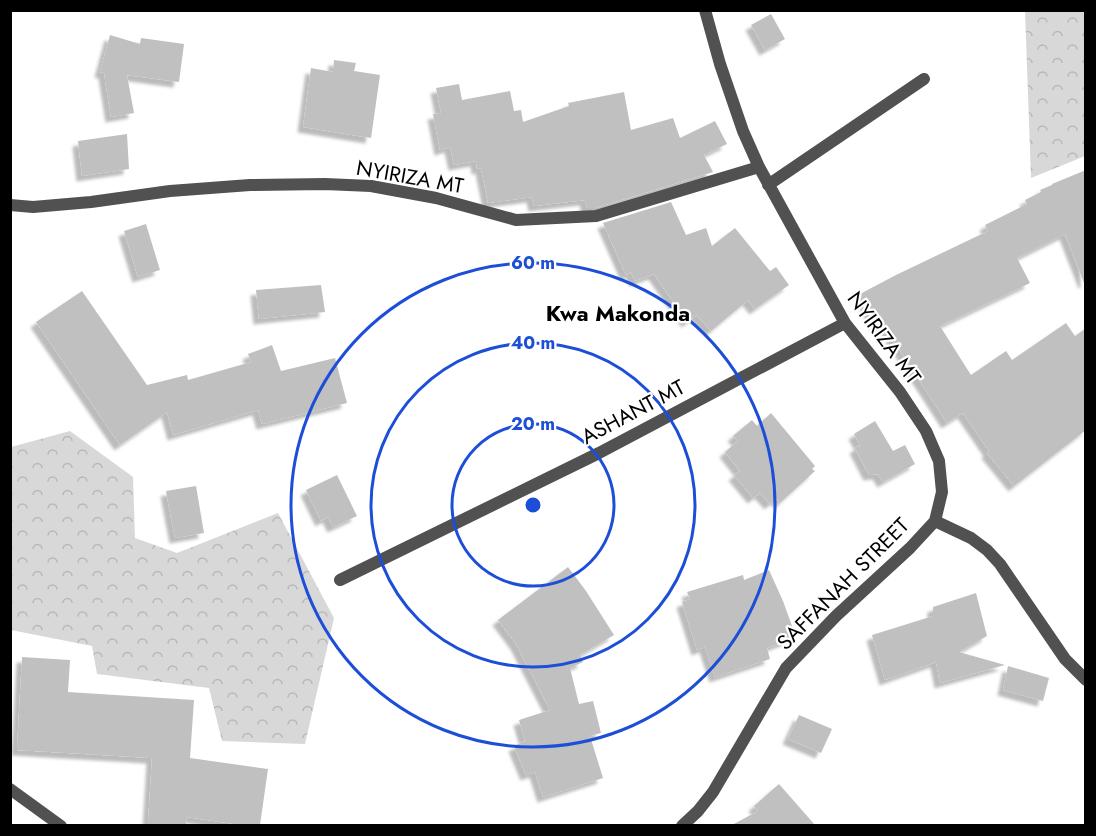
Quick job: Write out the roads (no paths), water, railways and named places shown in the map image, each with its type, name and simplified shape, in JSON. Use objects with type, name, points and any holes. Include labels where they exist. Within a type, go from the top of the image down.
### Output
[{"type":"street","name":"NYIRIZA MT","points":[[705,10],[720,64],[743,131],[768,185],[845,323],[900,392],[926,431],[939,461],[942,492],[935,520]]},
{"type":"street","points":[[768,185],[924,79]]},
{"type":"street","name":"NYIRIZA MT","points":[[10,205],[33,207],[170,191],[250,185],[325,184],[371,186],[425,196],[516,220],[596,216],[759,167]]},
{"type":"street","name":"ASHANT MT","points":[[340,580],[599,453],[845,323]]},
{"type":"street","points":[[935,520],[971,538],[987,550],[1000,564],[1065,659],[1086,680]]},
{"type":"street","name":"SAFFANAH STREET","points":[[682,825],[698,812],[713,792],[786,668],[836,616],[910,548],[935,520]]},
{"type":"street","points":[[10,789],[61,825]]},
{"type":"district","name":"Kwa Makonda","points":[[618,313]]}]
